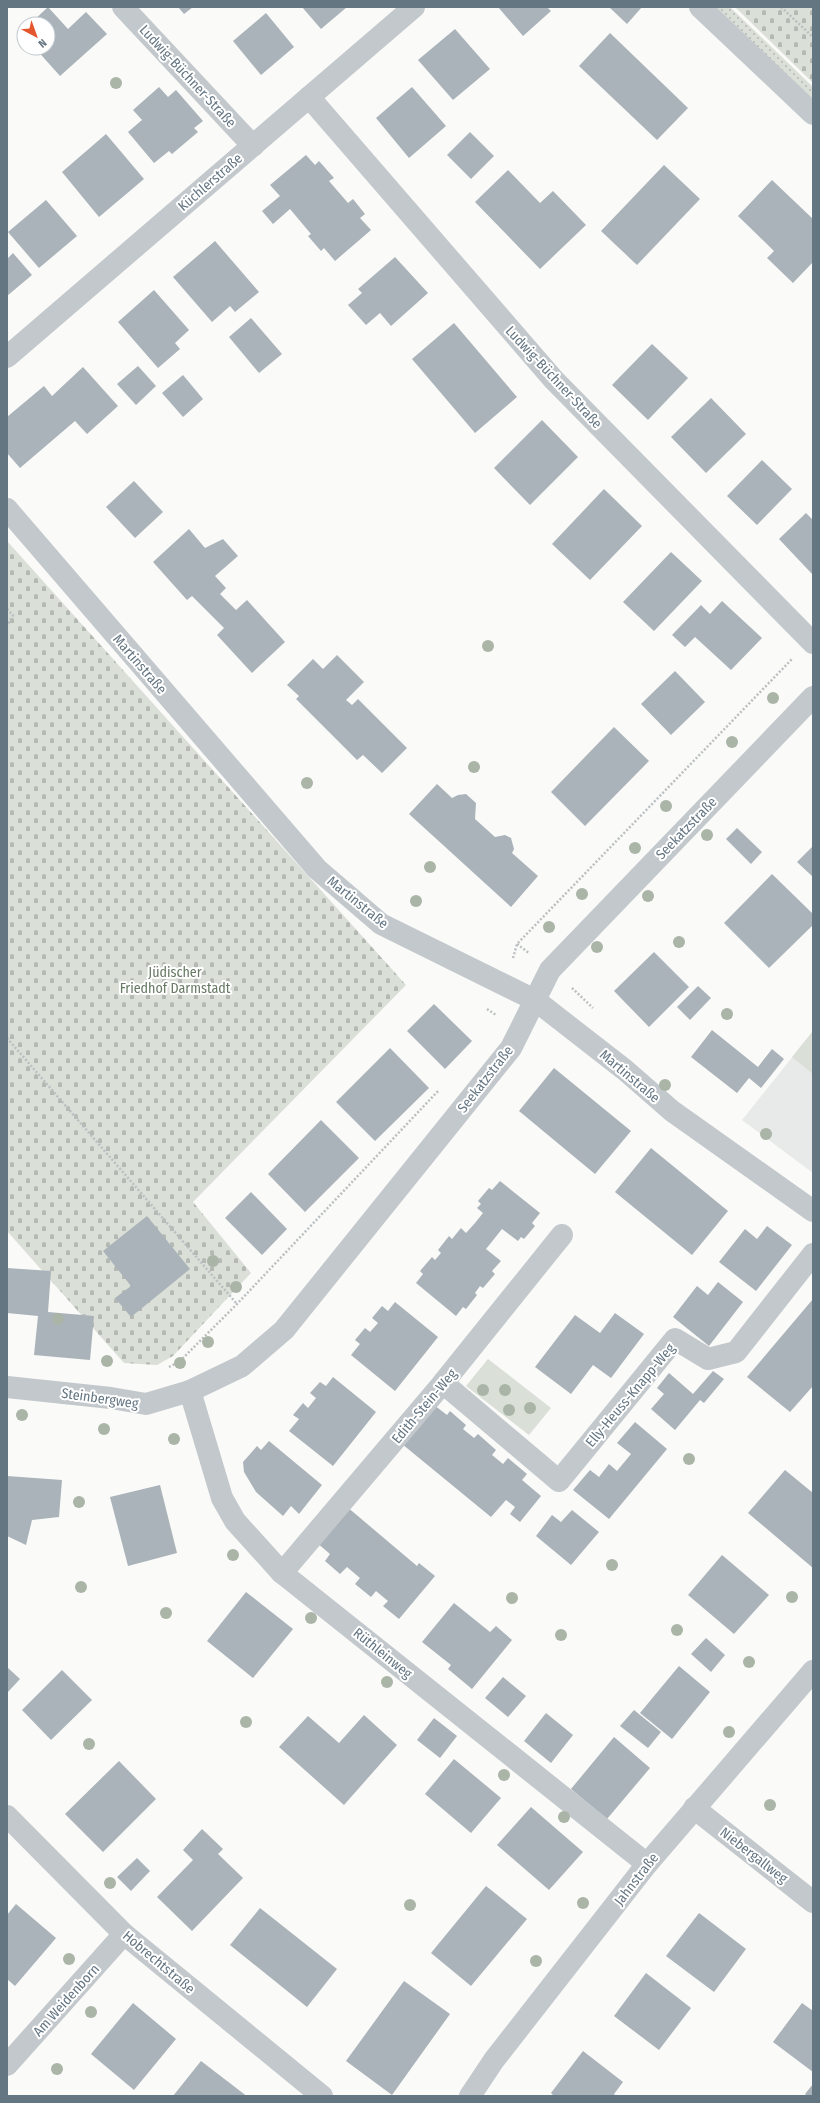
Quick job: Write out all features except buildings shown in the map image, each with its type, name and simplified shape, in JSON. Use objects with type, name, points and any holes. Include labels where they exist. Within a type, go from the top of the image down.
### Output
[{"type":"street","name":"Ludwig-Büchner-Straße","points":[[123,7],[253,146]]},
{"type":"street","name":"Küchlerstraße","points":[[7,357],[414,7]]},
{"type":"street","points":[[700,7],[813,114]]},
{"type":"street","name":"Ludwig-Büchner-Straße","points":[[309,97],[554,380],[812,642]]},
{"type":"street","name":"Martinstraße","points":[[7,509],[318,868],[381,924],[535,1000],[625,1070],[672,1111],[813,1211]]},
{"type":"street","name":"Seekatzstraße","points":[[190,1391],[242,1366],[284,1330],[511,1048],[550,970],[813,697]]},
{"type":"street","name":"Edith-Stein-Weg","points":[[282,1573],[443,1383],[562,1235]]},
{"type":"street","name":"Elly-Heuss-Knapp-Weg","points":[[443,1383],[558,1481],[675,1339],[708,1359],[736,1352],[813,1254]]},
{"type":"street","name":"Steinbergweg","points":[[7,1387],[111,1398],[146,1404],[190,1391]]},
{"type":"street","name":"Rüthleinweg","points":[[190,1391],[222,1498],[235,1521],[282,1573],[646,1864]]},
{"type":"street","name":"Jahnstraße","points":[[470,2096],[494,2060],[646,1864],[813,1671]]},
{"type":"street","name":"Niebergallweg","points":[[694,1808],[813,1902]]},
{"type":"street","name":"Hobrechtstraße","points":[[7,1816],[124,1934],[322,2096]]},
{"type":"street","name":"Am Weidenborn","points":[[7,2065],[124,1934]]},
{"type":"path","points":[[781,7],[813,37]]},
{"type":"path","points":[[7,610],[13,615],[7,626]]},
{"type":"path","points":[[512,963],[517,944],[812,642]]},
{"type":"path","points":[[517,944],[535,958]]},
{"type":"path","points":[[7,1038],[237,1304]]},
{"type":"path","points":[[167,1368],[179,1362],[237,1304],[445,1085]]},
{"type":"shaded area","points":[[813,1031],[813,1173],[742,1120]]},
{"type":"green space","points":[[709,7],[730,7],[813,87],[813,105]]},
{"type":"green space","points":[[735,7],[813,7],[813,83]]},
{"type":"green space","name":"Jüdischer Friedhof Darmstadt","points":[[7,541],[406,985],[193,1202],[251,1273],[173,1356],[157,1365],[124,1363],[7,1231]]},
{"type":"green space","points":[[813,1031],[813,1074],[792,1057]]},
{"type":"green space","points":[[488,1359],[551,1408],[529,1435],[466,1386]]}]
